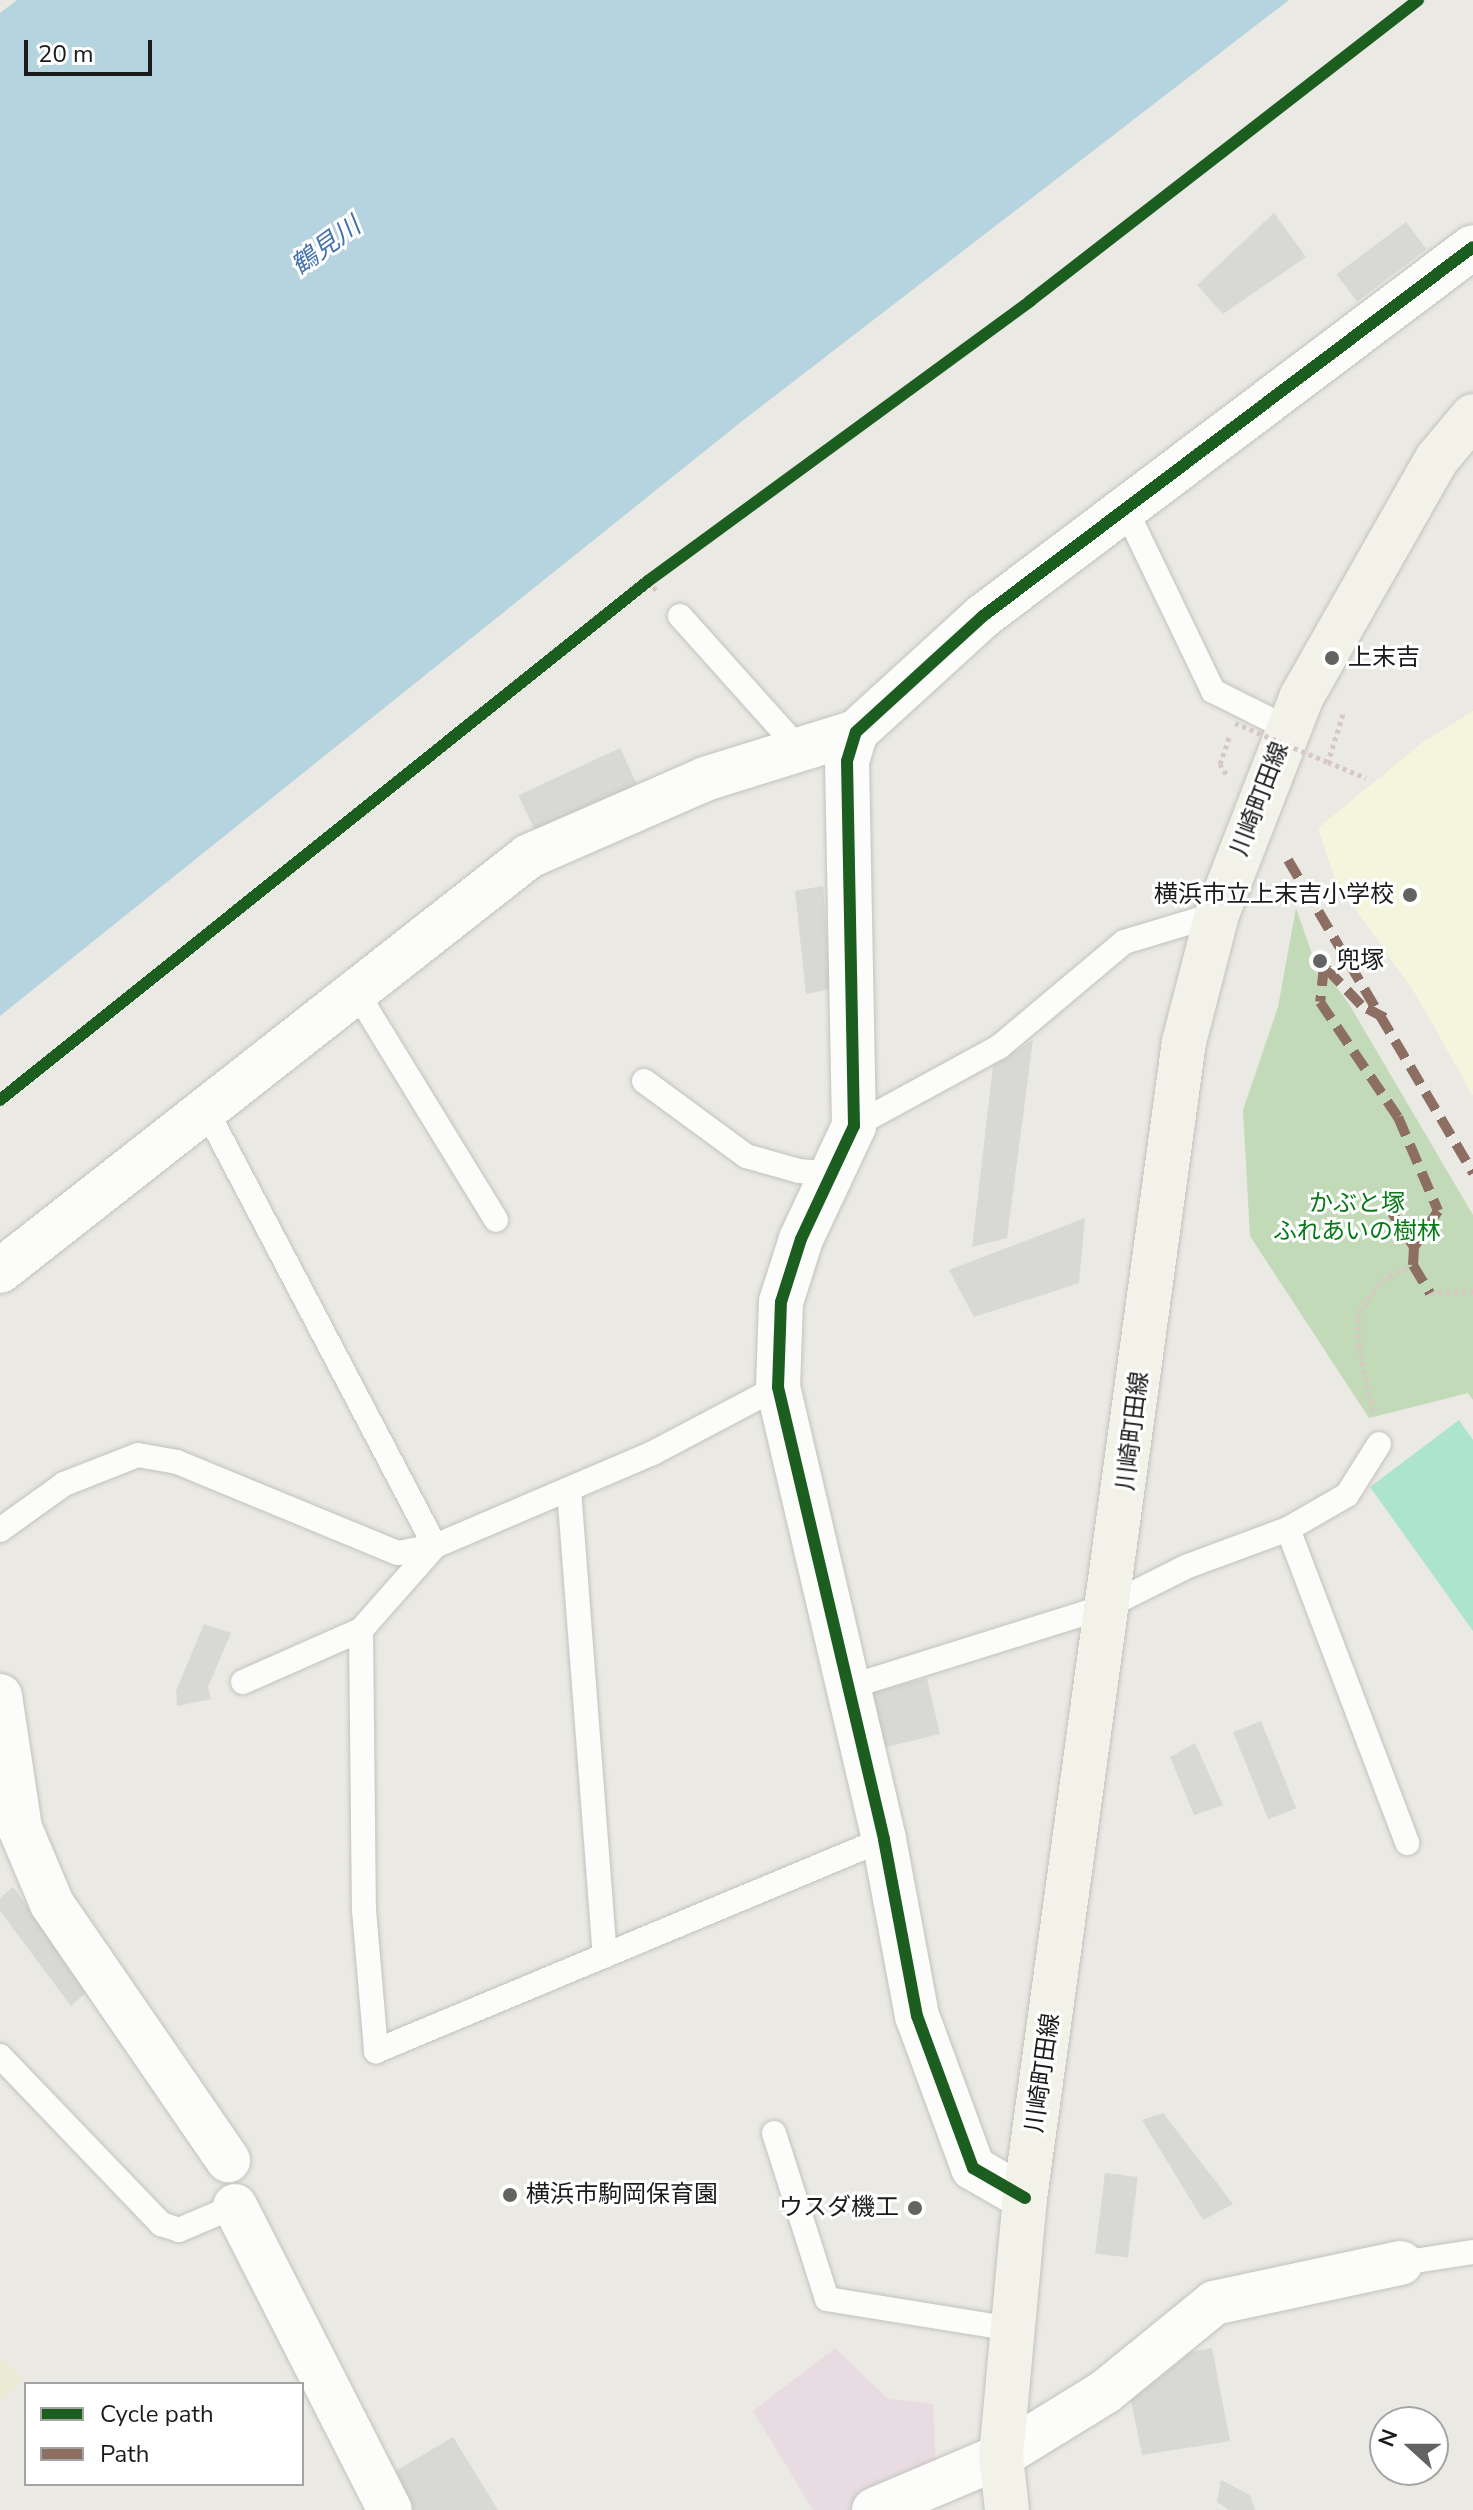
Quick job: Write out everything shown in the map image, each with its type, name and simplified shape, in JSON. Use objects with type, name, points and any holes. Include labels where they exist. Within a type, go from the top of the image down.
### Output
[{"type":"main road","name":"川崎町田線","points":[[1007,2510],[1001,2456],[1025,2198],[1110,1605],[1184,1042],[1217,914],[1287,728],[1361,584],[1437,459],[1473,416]]},
{"type":"street","points":[[0,1271],[207,1112],[529,856],[705,779],[802,752],[856,732],[983,616],[1473,247]]},
{"type":"street","points":[[856,732],[847,761],[845,821],[854,1126],[801,1239],[781,1302],[778,1387],[884,1839],[917,2016],[973,2168],[1025,2198]]},
{"type":"street","points":[[0,1696],[20,1828],[52,1904],[228,2160]]},
{"type":"street","points":[[235,2206],[390,2510]]},
{"type":"street","points":[[874,2510],[1001,2456],[1105,2392],[1214,2303],[1401,2263]]},
{"type":"lane","points":[[1126,510],[1213,691],[1287,728]]},
{"type":"lane","points":[[680,616],[802,752]]},
{"type":"lane","points":[[854,1126],[999,1047],[1124,942],[1217,914]]},
{"type":"lane","points":[[357,993],[496,1220]]},
{"type":"lane","points":[[644,1081],[746,1156],[799,1171],[831,1174]]},
{"type":"lane","points":[[207,1112],[435,1546]]},
{"type":"lane","points":[[0,1530],[64,1484],[138,1455],[177,1462],[398,1553],[435,1546],[569,1490],[778,1387]]},
{"type":"lane","points":[[849,1687],[1110,1605],[1188,1566],[1288,1529],[1347,1495],[1379,1444]]},
{"type":"lane","points":[[569,1490],[605,1956]]},
{"type":"lane","points":[[1288,1529],[1407,1843]]},
{"type":"lane","points":[[243,1682],[361,1630],[435,1546]]},
{"type":"lane","points":[[361,1630],[364,1910],[376,2051],[884,1839]]},
{"type":"lane","points":[[0,2056],[161,2224],[179,2230],[235,2206]]},
{"type":"lane","points":[[774,2133],[827,2299],[1013,2329]]},
{"type":"lane","points":[[1401,2263],[1473,2252]]},
{"type":"path","points":[[636,590],[661,571]]},
{"type":"path","points":[[1328,762],[1346,715]]},
{"type":"path","points":[[1220,764],[1235,723],[1366,778]]},
{"type":"path","points":[[1379,1444],[1359,1346],[1359,1312],[1382,1280],[1413,1265]]},
{"type":"path","points":[[1430,1293],[1473,1291]]},
{"type":"shaded area","points":[[1274,213],[1306,257],[1223,314],[1197,285]]},
{"type":"shaded area","points":[[1406,222],[1426,249],[1357,302],[1337,274]]},
{"type":"shaded area","name":"横浜市立上末吉小学校","points":[[1473,711],[1473,1096],[1416,995],[1335,880],[1318,828],[1423,742]]},
{"type":"shaded area","points":[[620,748],[639,788],[537,835],[518,795]]},
{"type":"shaded area","points":[[823,886],[831,989],[806,994],[795,891]]},
{"type":"shaded area","points":[[1033,1040],[1007,1238],[972,1247],[993,1066]]},
{"type":"shaded area","points":[[1085,1218],[1079,1283],[974,1317],[949,1270]]},
{"type":"shaded area","points":[[204,1624],[231,1633],[208,1687],[211,1699],[177,1706],[176,1691]]},
{"type":"shaded area","points":[[927,1678],[940,1734],[882,1748],[860,1696]]},
{"type":"shaded area","points":[[1261,1721],[1296,1808],[1268,1819],[1233,1732]]},
{"type":"shaded area","points":[[1195,1743],[1223,1805],[1194,1815],[1170,1757]]},
{"type":"shaded area","points":[[13,1887],[88,1991],[71,2006],[0,1911],[0,1898]]},
{"type":"shaded area","points":[[1163,2113],[1233,2204],[1203,2220],[1142,2120]]},
{"type":"shaded area","points":[[1105,2173],[1138,2177],[1128,2257],[1095,2253]]},
{"type":"shaded area","points":[[835,2348],[888,2399],[933,2404],[936,2468],[856,2510],[813,2510],[753,2411]]},
{"type":"shaded area","points":[[1212,2348],[1230,2441],[1142,2455],[1131,2400],[1191,2352]]},
{"type":"shaded area","points":[[0,2357],[23,2379],[0,2402]]},
{"type":"shaded area","points":[[453,2437],[498,2510],[410,2510],[387,2476]]},
{"type":"shaded area","points":[[1221,2480],[1250,2495],[1255,2510],[1229,2510],[1217,2502]]},
{"type":"green space","name":"かぶと塚 ふれあいの樹林","points":[[1296,908],[1312,954],[1349,1004],[1473,1215],[1473,1400],[1468,1393],[1369,1418],[1250,1236],[1243,1110],[1278,1007]]},
{"type":"green space","points":[[1459,1420],[1473,1440],[1473,1631],[1370,1487]]},
{"type":"water","name":"鶴見川","points":[[17,0],[1289,0],[746,418],[0,1016],[0,13]]},
{"type":"marked path","points":[[1288,860],[1473,1173]]},
{"type":"marked path","points":[[1385,1018],[1361,1005],[1324,966],[1320,1002],[1398,1117],[1438,1211],[1414,1247]]},
{"type":"marked path","points":[[1391,1211],[1414,1247],[1413,1265],[1430,1293]]},
{"type":"cycle path","points":[[0,1100],[648,581],[1030,301],[1418,0]]},
{"type":"cycle path","points":[[1025,2198],[973,2168],[917,2016],[884,1839],[778,1387],[781,1302],[801,1239],[854,1126],[847,761],[856,732],[983,616],[1473,247]]},
{"type":"place","name":"上末吉","points":[[1332,658]]},
{"type":"place","name":"横浜市立上末吉小学校","points":[[1410,895]]},
{"type":"place","name":"兜塚","points":[[1320,961]]},
{"type":"place","name":"横浜市駒岡保育園","points":[[510,2195]]},
{"type":"place","name":"ウスダ機工","points":[[915,2208]]}]
